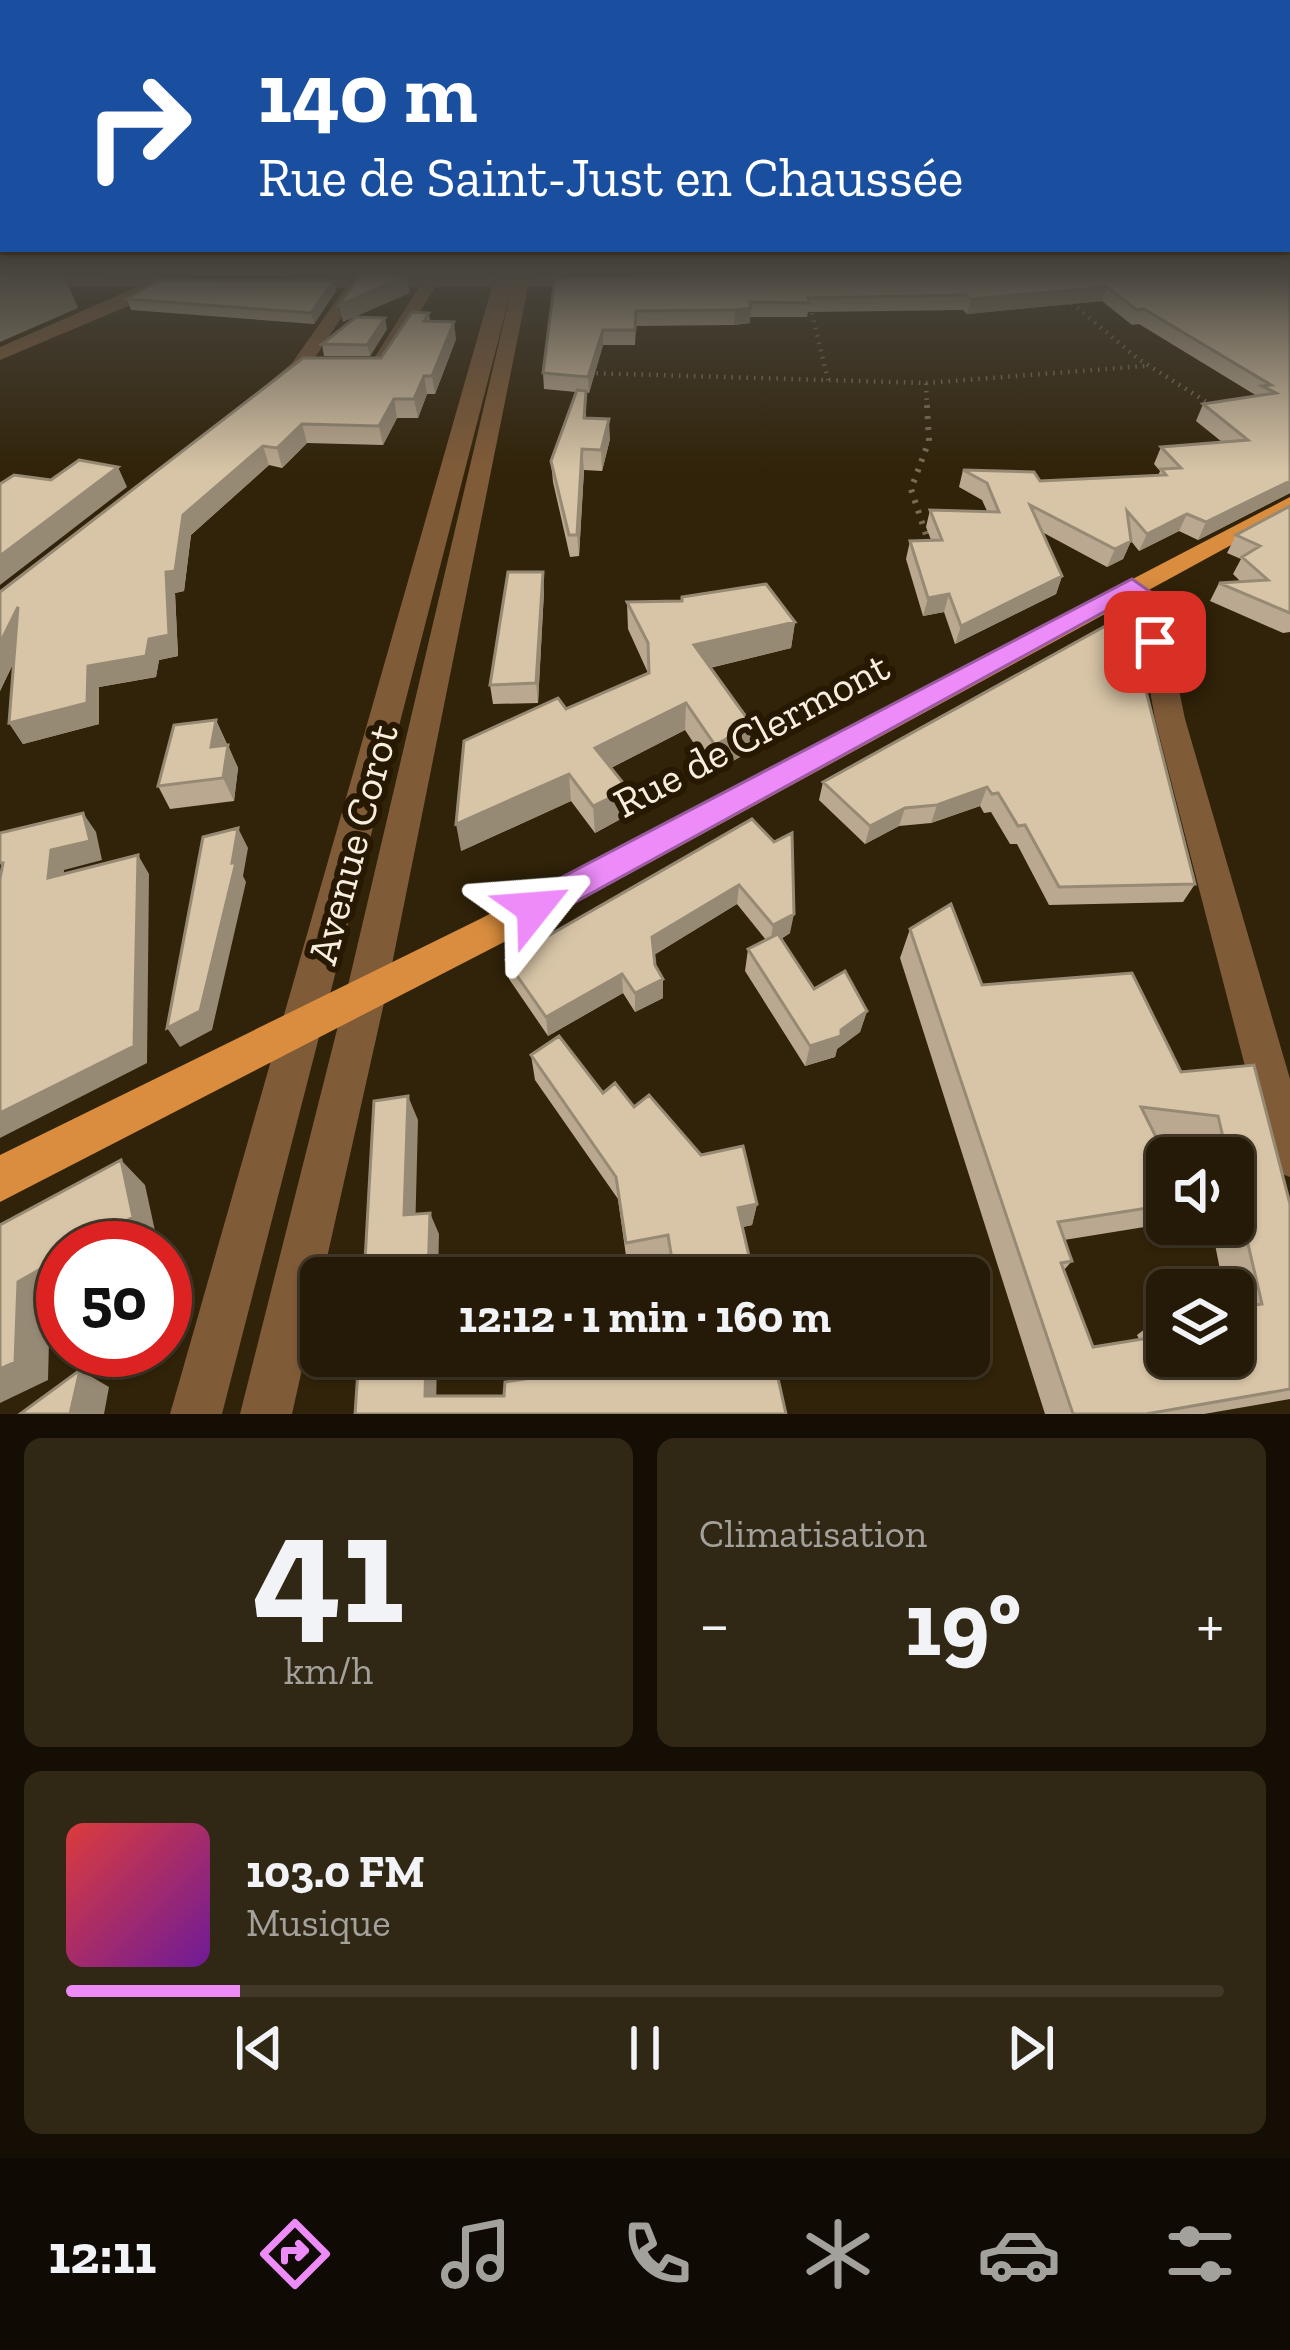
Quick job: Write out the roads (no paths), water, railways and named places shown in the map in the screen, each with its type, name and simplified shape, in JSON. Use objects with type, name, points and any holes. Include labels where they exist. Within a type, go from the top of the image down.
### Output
[{"type":"main road","name":"Rue de Clermont","points":[[0,1179],[366,994],[1290,504]]},
{"type":"street","points":[[0,354],[35,339]]},
{"type":"street","points":[[259,399],[300,365],[316,339]]},
{"type":"street","points":[[367,367],[388,339]]},
{"type":"street","name":"Avenue Corot","points":[[196,1414],[495,339]]},
{"type":"street","name":"Avenue Corot","points":[[266,1414],[366,994],[500,339]]},
{"type":"street","points":[[300,365],[335,366]]},
{"type":"street","points":[[1132,586],[1147,598],[1169,719],[1290,1155]]}]
